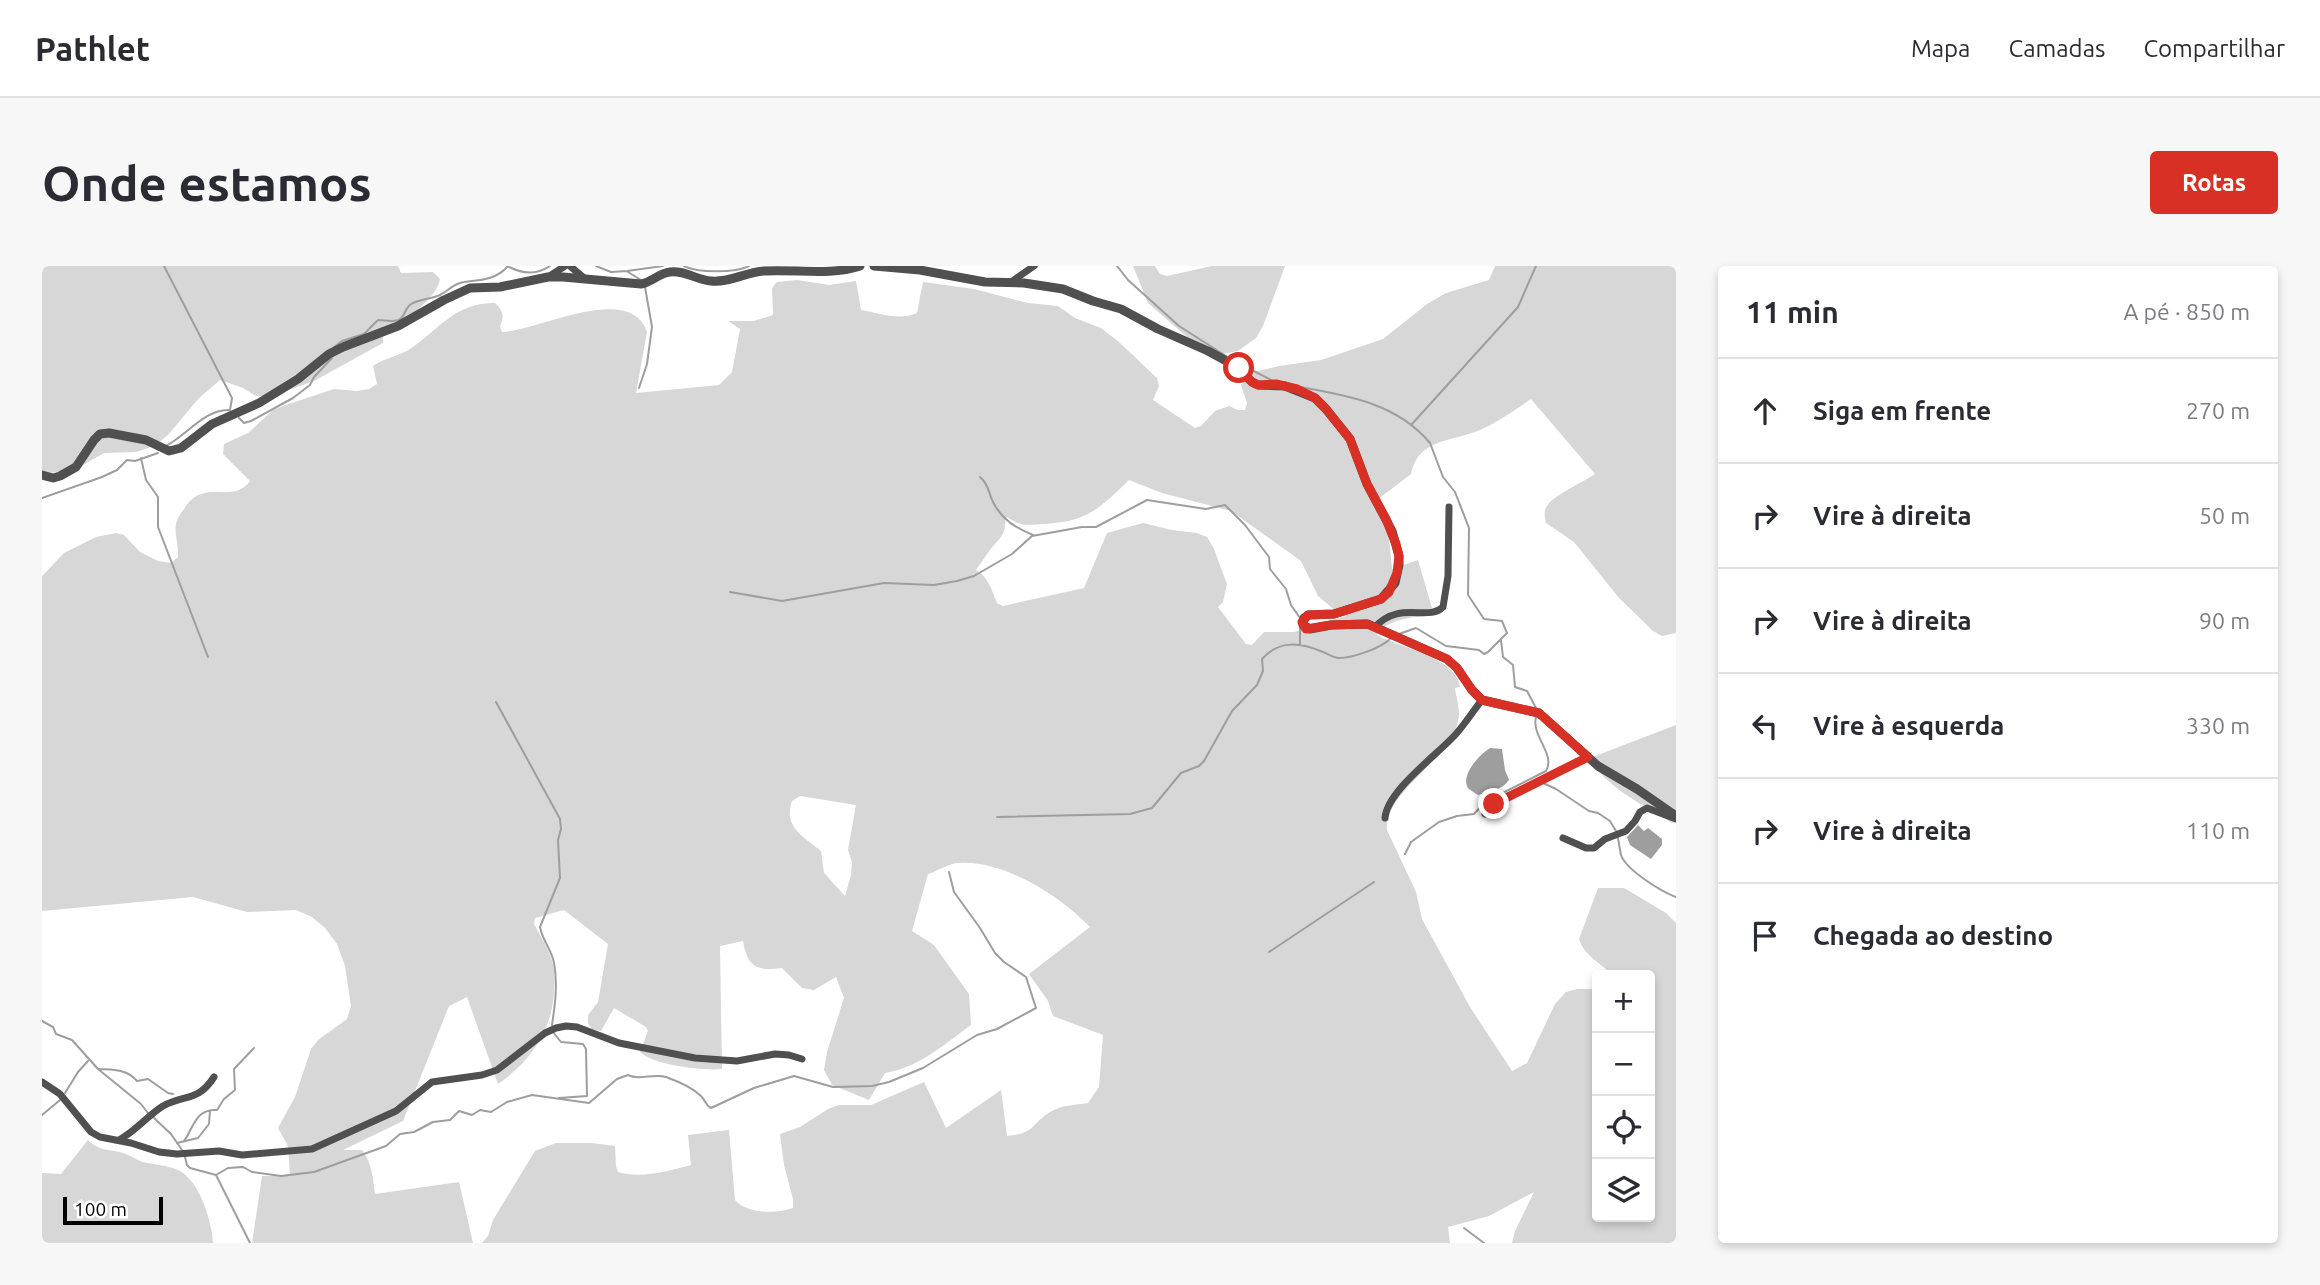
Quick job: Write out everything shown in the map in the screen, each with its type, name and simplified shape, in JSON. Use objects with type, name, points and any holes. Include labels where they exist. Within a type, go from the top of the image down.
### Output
[{"type":"street","points":[[548,277],[567,266],[584,278]]},
{"type":"street","points":[[42,475],[60,477],[76,467],[100,434],[109,433],[146,440],[169,451],[181,448],[212,424],[240,413],[298,379],[336,351],[398,327],[470,288],[509,285],[548,277],[641,284],[673,271],[699,280],[714,281],[766,268],[836,272],[860,266]]},
{"type":"street","points":[[874,266],[920,270],[985,282],[1011,282],[1063,289],[1121,309],[1208,351],[1232,364],[1258,385],[1276,384],[1297,389],[1315,398],[1350,439],[1367,484],[1392,531],[1399,565],[1395,583],[1381,599],[1334,614],[1308,615],[1302,622],[1303,625],[1310,629],[1357,623],[1375,627],[1453,663],[1482,700],[1539,713],[1598,766],[1637,789],[1676,818]]},
{"type":"street","points":[[1011,282],[1034,266]]},
{"type":"street","points":[[1375,627],[1387,616],[1412,611],[1433,613],[1443,607],[1448,576],[1449,507]]},
{"type":"street","points":[[1385,818],[1388,805],[1399,789],[1457,733],[1482,700]]},
{"type":"street","points":[[1485,814],[1503,799],[1588,757]]},
{"type":"street","points":[[1563,838],[1586,848],[1594,848],[1605,839],[1626,831],[1640,812],[1647,808],[1676,818]]},
{"type":"street","points":[[42,1082],[53,1087],[70,1103],[91,1132],[100,1137],[177,1154],[219,1151],[242,1155],[312,1149],[396,1111],[432,1082],[482,1075],[497,1070],[545,1034],[566,1026],[577,1027],[619,1044],[703,1059],[737,1061],[775,1054],[802,1059]]},
{"type":"street","points":[[118,1140],[137,1129],[162,1107],[195,1096],[209,1086],[215,1077]]},
{"type":"shaded area","points":[[42,266],[398,266],[401,273],[433,272],[440,279],[425,303],[383,335],[383,343],[314,381],[269,397],[256,396],[220,380],[199,398],[168,435],[154,446],[136,452],[104,453],[78,468],[50,473],[42,472]]},
{"type":"shaded area","points":[[1133,266],[1155,266],[1160,274],[1167,276],[1212,266],[1285,266],[1256,338],[1238,351],[1223,354],[1195,344],[1148,303]]},
{"type":"shaded area","points":[[1495,266],[1676,266],[1676,633],[1662,636],[1653,631],[1619,598],[1574,542],[1546,523],[1545,510],[1550,502],[1595,474],[1531,399],[1480,430],[1429,447],[1415,462],[1411,474],[1377,500],[1389,537],[1392,569],[1418,560],[1434,615],[1395,622],[1377,635],[1438,661],[1449,668],[1460,687],[1455,688],[1459,717],[1453,736],[1396,802],[1389,816],[1387,830],[1416,892],[1422,919],[1470,1007],[1512,1071],[1527,1063],[1555,1004],[1566,992],[1592,989],[1592,1222],[1655,1222],[1655,970],[1607,970],[1589,954],[1579,939],[1598,888],[1624,888],[1666,913],[1676,923],[1676,1243],[1512,1243],[1534,1192],[1489,1216],[1448,1227],[1450,1243],[482,1243],[535,1151],[556,1143],[615,1146],[618,1172],[645,1174],[691,1165],[688,1135],[729,1130],[735,1200],[754,1210],[779,1211],[793,1208],[780,1134],[800,1127],[839,1105],[871,1105],[924,1082],[946,1128],[1001,1090],[1007,1136],[1028,1131],[1054,1110],[1088,1103],[1099,1087],[1103,1035],[1053,1016],[1048,1001],[1029,974],[1090,927],[1078,915],[1030,882],[994,867],[959,863],[928,874],[912,931],[934,945],[969,994],[971,1025],[920,1061],[885,1073],[869,1100],[832,1085],[824,1070],[844,998],[836,977],[814,990],[802,988],[782,968],[760,968],[751,962],[743,941],[720,946],[722,1069],[667,1064],[646,1057],[640,1052],[648,1031],[646,1027],[614,1008],[601,1031],[592,1029],[588,1023],[588,1015],[598,1002],[608,944],[564,910],[535,918],[534,924],[553,966],[553,1005],[538,1044],[520,1066],[498,1084],[467,997],[449,1006],[403,1121],[343,1150],[362,1150],[370,1165],[375,1194],[459,1182],[473,1243],[252,1243],[262,1176],[290,1176],[288,1146],[278,1128],[295,1097],[311,1049],[318,1040],[347,1019],[351,1006],[345,966],[337,944],[312,917],[296,910],[247,912],[193,897],[42,911],[42,576],[64,553],[96,537],[116,533],[124,535],[140,552],[158,561],[171,563],[178,557],[177,522],[192,499],[209,492],[235,491],[250,481],[223,454],[224,444],[248,433],[273,410],[283,406],[334,389],[369,389],[377,384],[373,366],[408,350],[460,311],[481,304],[495,303],[502,314],[502,332],[580,313],[622,310],[637,317],[647,332],[636,393],[719,385],[732,372],[740,329],[728,321],[754,321],[773,315],[772,288],[777,282],[797,280],[829,285],[856,281],[861,310],[896,316],[917,313],[923,282],[974,289],[1028,303],[1058,306],[1075,318],[1101,328],[1157,378],[1159,386],[1153,400],[1195,428],[1201,426],[1215,411],[1229,406],[1245,410],[1247,403],[1241,385],[1254,372],[1321,360],[1383,339],[1427,304],[1446,293],[1489,280]],"holes":[[[1129,480],[1162,493],[1231,511],[1301,561],[1318,596],[1338,613],[1346,616],[1294,632],[1264,632],[1252,645],[1246,644],[1218,607],[1223,602],[1227,584],[1207,537],[1143,523],[1107,533],[1084,588],[1003,606],[997,603],[987,580],[976,570],[1003,533],[1007,517],[1029,525],[1059,523],[1082,517],[1101,506]],[[800,796],[856,805],[848,850],[852,862],[851,875],[845,896],[824,873],[821,851],[792,824],[790,810],[792,801]]]},
{"type":"shaded area","points":[[1676,725],[1676,822],[1672,823],[1615,787],[1590,758]]},
{"type":"shaded area","points":[[1490,748],[1502,749],[1509,780],[1491,792],[1478,795],[1468,788],[1467,777],[1477,760]]},
{"type":"shaded area","points":[[1638,825],[1644,831],[1648,828],[1662,839],[1662,845],[1651,859],[1630,845],[1627,837]]},
{"type":"shaded area","points":[[88,1140],[100,1148],[123,1153],[143,1162],[171,1167],[187,1176],[204,1203],[213,1243],[42,1243],[42,1173],[61,1174]]},
{"type":"waterway","points":[[164,266],[232,398],[230,410]]},
{"type":"waterway","points":[[334,347],[342,341],[364,334],[378,320],[398,320],[413,303],[440,295],[460,283],[493,277],[508,266]]},
{"type":"waterway","points":[[509,267],[530,272],[550,266]]},
{"type":"waterway","points":[[596,266],[611,272],[663,266]]},
{"type":"waterway","points":[[684,266],[716,271],[749,266]]},
{"type":"waterway","points":[[1117,266],[1128,280],[1179,326],[1226,356]]},
{"type":"waterway","points":[[1412,424],[1518,307],[1536,266]]},
{"type":"waterway","points":[[628,272],[641,280]]},
{"type":"waterway","points":[[639,388],[647,364],[652,327],[645,287]]},
{"type":"waterway","points":[[239,418],[244,423],[251,421],[293,398],[310,385],[332,358]]},
{"type":"waterway","points":[[1236,362],[1275,382]]},
{"type":"waterway","points":[[1294,386],[1350,397],[1385,409],[1416,429],[1430,443],[1443,477],[1455,492],[1469,528],[1468,595],[1484,619],[1502,621],[1507,633],[1484,654],[1479,650],[1446,646],[1416,628],[1399,634]]},
{"type":"waterway","points":[[166,446],[204,418],[229,410]]},
{"type":"waterway","points":[[42,498],[102,477],[117,470],[127,460],[135,461],[158,453]]},
{"type":"waterway","points":[[141,458],[146,480],[158,497],[158,527],[208,657]]},
{"type":"waterway","points":[[980,477],[1005,519],[1033,535]]},
{"type":"waterway","points":[[730,592],[782,601],[884,583],[934,585],[957,581],[974,576],[1012,554],[1032,536],[1096,527],[1147,500],[1206,509],[1225,505],[1245,525],[1269,557],[1270,569],[1286,589],[1291,605],[1300,618]]},
{"type":"waterway","points":[[1300,627],[1300,644]]},
{"type":"waterway","points":[[997,817],[1130,814],[1152,808],[1181,773],[1199,766],[1204,761],[1232,711],[1257,685],[1263,671],[1262,659],[1276,648],[1299,645],[1345,658],[1374,649],[1390,639]]},
{"type":"waterway","points":[[1501,640],[1503,657],[1513,665],[1515,687],[1527,691],[1536,708]]},
{"type":"waterway","points":[[496,702],[560,819],[560,878],[540,927],[553,958],[555,971],[556,994],[552,1025]]},
{"type":"waterway","points":[[1405,854],[1411,842],[1439,822],[1474,814],[1485,802],[1546,771],[1548,758],[1537,731],[1536,717]]},
{"type":"waterway","points":[[1543,783],[1589,811],[1598,813],[1610,821],[1616,831]]},
{"type":"waterway","points":[[1618,838],[1624,861],[1637,874],[1676,897]]},
{"type":"waterway","points":[[216,1175],[228,1168],[243,1167],[252,1172],[281,1176],[314,1172],[386,1146],[400,1134],[414,1132],[433,1122],[450,1120],[459,1111],[472,1115],[480,1110],[491,1112],[507,1102],[532,1095],[589,1103],[617,1079],[628,1075],[661,1076],[670,1079],[698,1093],[711,1108],[754,1088],[794,1076],[833,1087],[872,1086],[923,1068],[977,1035],[997,1029],[1036,1008],[1026,977],[995,953],[954,892],[949,872]]},
{"type":"waterway","points":[[1269,952],[1374,882]]},
{"type":"waterway","points":[[42,1021],[53,1027],[56,1034],[72,1040],[98,1069],[141,1104],[148,1113]]},
{"type":"waterway","points":[[553,1032],[561,1042],[583,1044],[586,1049],[587,1096],[559,1098]]},
{"type":"waterway","points":[[184,1141],[196,1120],[204,1112],[217,1110],[224,1099],[235,1090],[234,1069],[254,1048]]},
{"type":"waterway","points":[[65,1093],[88,1061]]},
{"type":"waterway","points":[[99,1069],[125,1072],[137,1081],[148,1079],[173,1094]]},
{"type":"waterway","points":[[42,1115],[60,1100]]},
{"type":"waterway","points":[[177,1143],[198,1138],[209,1124],[210,1111]]},
{"type":"waterway","points":[[154,1118],[171,1134],[182,1150]]},
{"type":"waterway","points":[[185,1157],[190,1168],[216,1175],[250,1243]]},
{"type":"waterway","points":[[1464,1228],[1484,1243]]},
{"type":"route","points":[[1239,368],[1258,385],[1276,384],[1297,389],[1315,398],[1326,409],[1350,439],[1367,484],[1392,531],[1399,556],[1395,583],[1381,599],[1334,614],[1308,615],[1302,622],[1306,629],[1367,624],[1447,659],[1482,700],[1539,713],[1588,757],[1494,804]]}]
